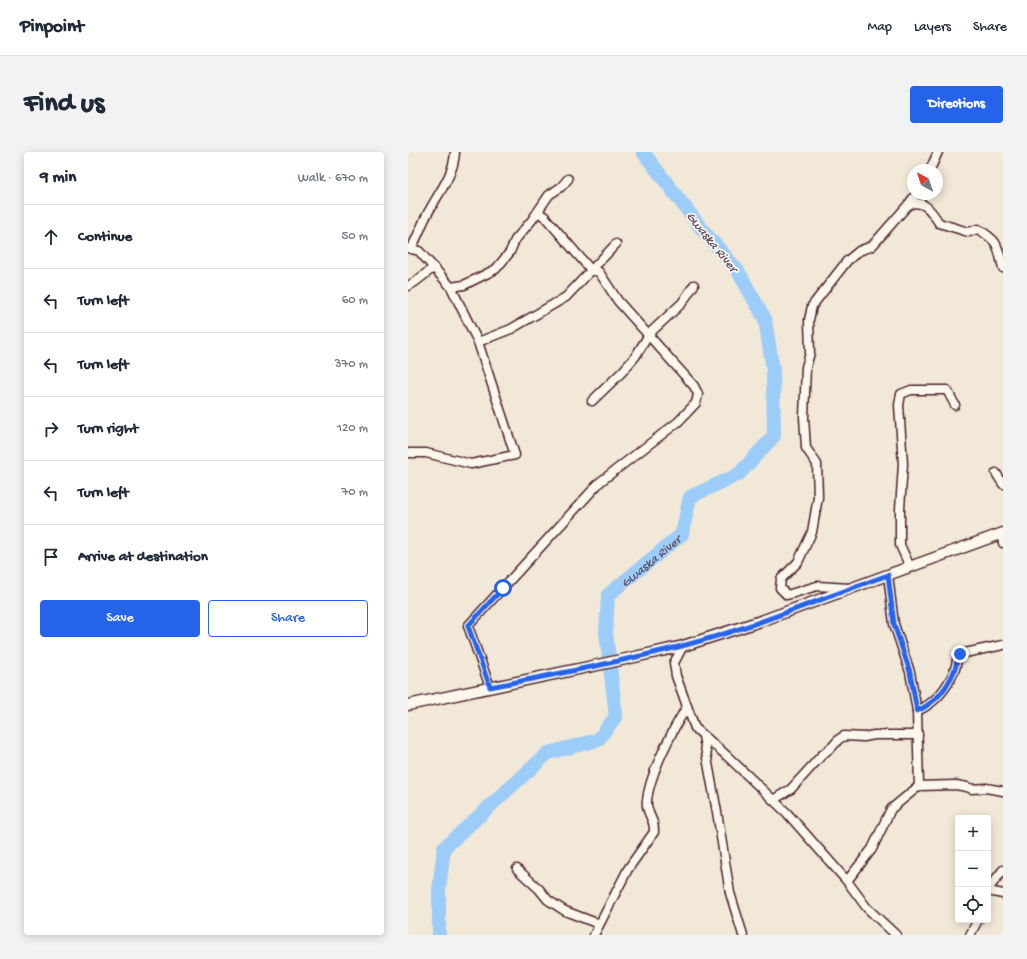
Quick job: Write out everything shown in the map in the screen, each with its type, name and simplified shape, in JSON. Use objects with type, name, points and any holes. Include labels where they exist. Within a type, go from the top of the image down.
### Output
[{"type":"main road","points":[[408,706],[490,687],[626,660],[683,646],[761,621],[910,567],[1002,537]]},
{"type":"street","points":[[408,453],[426,453],[471,464],[515,455],[478,342],[451,287],[419,251],[410,248],[446,182],[455,162],[455,152]]},
{"type":"street","points":[[933,164],[938,152]]},
{"type":"street","points":[[451,287],[464,285],[496,269],[510,252],[515,240],[549,196],[568,179]]},
{"type":"street","points":[[851,588],[817,586],[786,595],[780,588],[781,579],[798,562],[812,532],[818,497],[817,464],[806,448],[804,417],[806,367],[810,353],[809,320],[812,306],[847,262],[859,251],[872,246],[912,200]]},
{"type":"street","points":[[908,205],[913,203],[925,205],[931,210],[939,223],[969,232],[978,229],[999,242],[1003,268]]},
{"type":"street","points":[[490,687],[468,626],[600,482],[678,422],[696,403],[698,394],[694,386],[618,301],[599,272],[591,270],[538,212]]},
{"type":"street","points":[[478,342],[511,329],[566,297],[616,244]]},
{"type":"street","points":[[408,286],[433,268]]},
{"type":"street","points":[[592,401],[622,372],[659,324],[682,303],[694,285]]},
{"type":"street","points":[[910,567],[900,545],[900,509],[903,464],[899,405],[902,394],[911,390],[947,390],[955,405]]},
{"type":"street","points":[[996,473],[1003,484]]},
{"type":"street","points":[[888,575],[894,624],[910,672],[917,711],[919,786]]},
{"type":"street","points":[[917,711],[926,707],[948,684],[955,667],[956,659],[960,654],[1003,645]]},
{"type":"street","points":[[683,646],[674,663],[676,676],[694,728],[787,813],[847,880],[867,908],[896,935]]},
{"type":"street","points":[[594,935],[628,869],[654,832],[653,822],[648,811],[647,800],[651,784],[667,742],[687,706]]},
{"type":"street","points":[[774,800],[791,789],[822,755],[844,736],[864,737],[874,735],[918,735]]},
{"type":"street","points":[[703,736],[730,893],[743,935]]},
{"type":"street","points":[[847,880],[872,849],[891,808],[919,786],[956,785],[972,789],[986,788],[1003,791]]},
{"type":"street","points":[[517,869],[539,889],[548,900],[565,911],[599,924]]},
{"type":"street","points":[[990,887],[1003,870]]},
{"type":"street","points":[[991,891],[1003,894]]},
{"type":"street","points":[[970,935],[976,923]]},
{"type":"waterway","name":"Gwaska River","points":[[439,935],[439,890],[444,848],[548,753],[598,740],[616,716],[606,633],[608,595],[682,534],[690,497],[739,474],[774,436],[773,370],[765,319],[738,271],[701,228],[643,152]]},
{"type":"route","points":[[503,588],[468,626],[490,687],[626,660],[683,646],[761,621],[888,575],[894,624],[910,672],[917,711],[926,707],[948,684],[955,667],[956,659],[960,654]]}]
